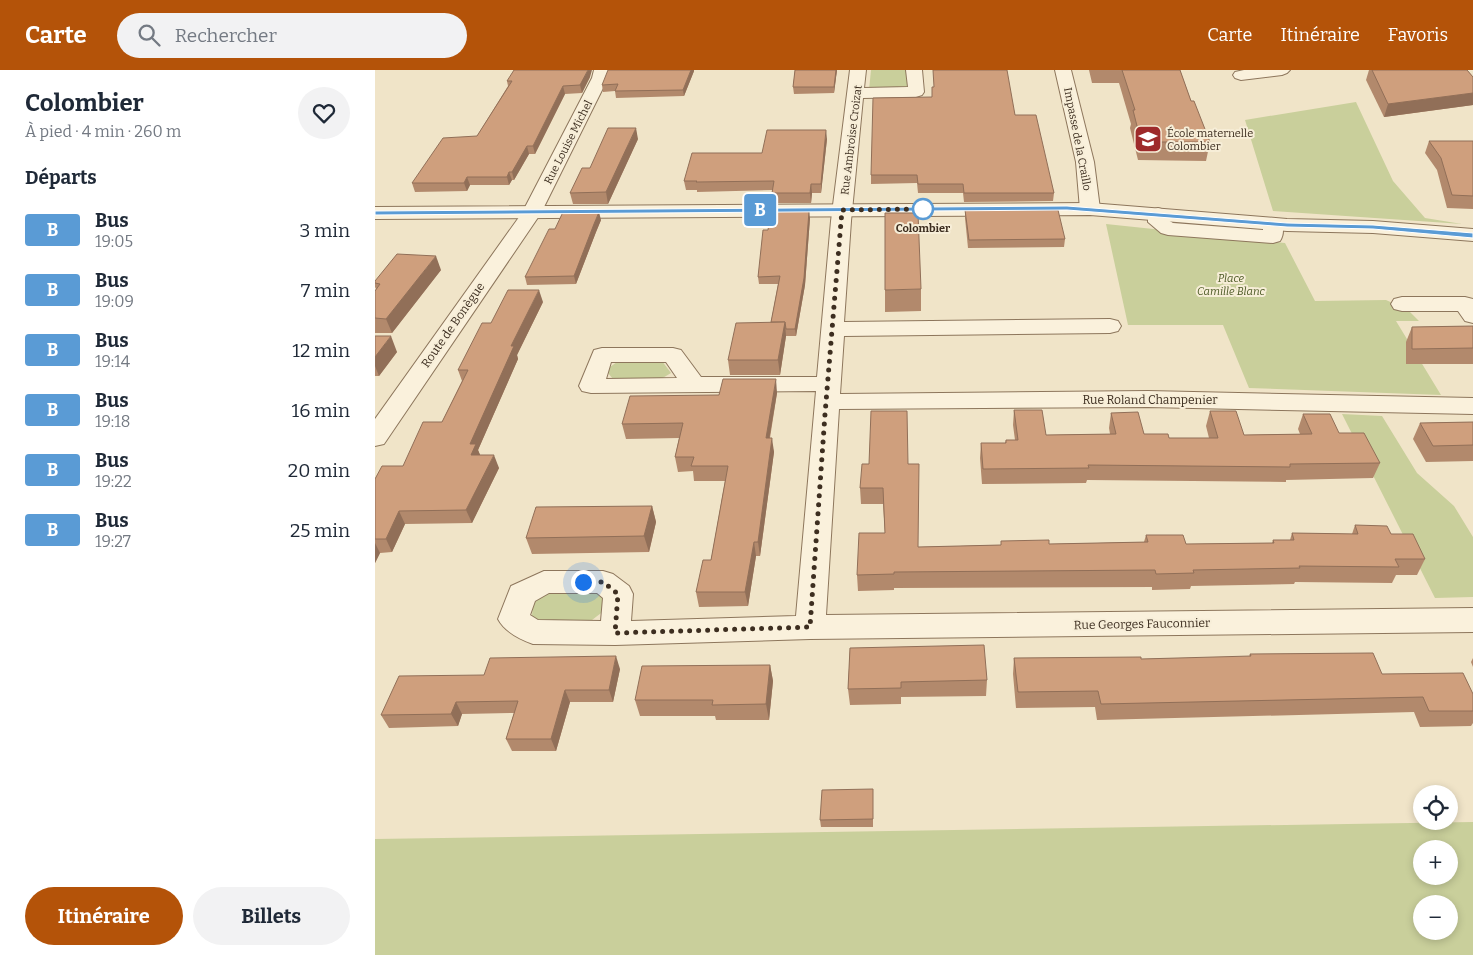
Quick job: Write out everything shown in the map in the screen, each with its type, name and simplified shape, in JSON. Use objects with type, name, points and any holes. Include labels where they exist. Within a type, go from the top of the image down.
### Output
[{"type":"street","name":"Rue Louise Michel","points":[[531,213],[600,78],[602,70]]},
{"type":"street","name":"Rue Ambroise Croizat","points":[[842,210],[858,70]]},
{"type":"street","points":[[856,93],[916,92],[914,70]]},
{"type":"street","name":"Impasse de la Craillo","points":[[1063,70],[1073,104],[1085,162],[1090,209]]},
{"type":"street","points":[[1241,75],[1282,70]]},
{"type":"street","points":[[375,213],[1090,209],[1158,214],[1159,222],[1168,229],[1273,237],[1273,224],[1373,227],[1473,235]]},
{"type":"street","points":[[810,627],[842,210]]},
{"type":"street","name":"Route de Bonègue","points":[[375,438],[531,213]]},
{"type":"street","points":[[1402,304],[1465,304],[1473,316]]},
{"type":"street","points":[[833,329],[1110,326]]},
{"type":"street","points":[[694,385],[828,393]]},
{"type":"street","name":"Rue Roland Champenier","points":[[828,393],[1473,406]]},
{"type":"street","name":"Rue Georges Fauconnier","points":[[615,633],[810,627],[1473,620]]},
{"type":"green space","points":[[871,70],[909,70],[911,90],[869,90]]},
{"type":"green space","points":[[1356,102],[1393,181],[1425,218],[1462,224],[1273,211],[1245,120]]},
{"type":"green space","name":"Place Camille Blanc","points":[[1106,224],[1285,243],[1315,301],[1386,300],[1408,310],[1419,321],[1396,321],[1441,395],[1249,388],[1223,325],[1128,325]]},
{"type":"green space","points":[[662,361],[671,373],[661,379],[613,379],[608,373],[610,367],[617,362]]},
{"type":"green space","points":[[1342,414],[1382,416],[1417,473],[1454,506],[1473,537],[1473,597],[1435,598]]},
{"type":"green space","points":[[598,591],[607,596],[605,610],[592,620],[541,621],[532,616],[533,603],[540,594]]},
{"type":"green space","points":[[1458,822],[1473,822],[1473,955],[375,955],[375,839],[1413,823],[1413,830],[1458,830]]},
{"type":"building","points":[[514,70],[588,70],[580,85],[563,86],[533,146],[527,146],[507,177],[467,177],[464,183],[412,183],[443,138],[477,136],[512,81],[507,81]]},
{"type":"building","points":[[608,70],[691,70],[683,90],[615,91],[618,84],[602,85]]},
{"type":"building","points":[[795,70],[836,70],[834,87],[793,87]]},
{"type":"building","points":[[933,70],[1007,70],[1015,115],[1036,115],[1054,193],[964,193],[963,184],[918,184],[917,175],[871,175],[873,98],[932,97],[932,87],[934,87]]},
{"type":"building","points":[[1122,70],[1180,70],[1191,101],[1194,101],[1210,142],[1141,142],[1133,110],[1135,110]]},
{"type":"building","points":[[1372,70],[1467,70],[1473,77],[1473,93],[1388,104]]},
{"type":"building","points":[[608,128],[636,128],[606,192],[570,193],[582,168],[590,168]]},
{"type":"building","points":[[767,130],[826,130],[821,184],[811,184],[810,193],[772,193],[774,181],[684,181],[692,153],[762,153]]},
{"type":"building","points":[[1429,141],[1473,141],[1473,196],[1452,195],[1441,158]]},
{"type":"building","points":[[965,210],[1058,210],[1065,239],[969,240]]},
{"type":"building","points":[[771,211],[809,211],[804,278],[795,329],[786,329],[785,322],[771,322],[780,276],[758,277],[763,230],[768,230]]},
{"type":"building","points":[[563,212],[599,212],[574,276],[525,277],[549,229],[555,229]]},
{"type":"building","points":[[885,213],[918,213],[921,289],[885,290]]},
{"type":"building","points":[[397,254],[436,256],[386,319],[375,318],[375,291],[380,284],[375,283],[375,281]]},
{"type":"building","points":[[508,290],[539,290],[511,346],[514,346],[470,444],[476,444],[471,455],[494,455],[466,510],[399,511],[386,539],[375,539],[375,479],[382,466],[403,466],[423,422],[442,422],[468,370],[458,370],[482,323],[491,323]]},
{"type":"building","points":[[785,322],[778,360],[728,360],[736,323]]},
{"type":"building","points":[[1473,326],[1473,348],[1412,349],[1412,327]]},
{"type":"building","points":[[375,336],[391,336],[375,357]]},
{"type":"building","points":[[723,379],[776,379],[766,438],[772,438],[758,542],[754,542],[745,592],[696,592],[703,560],[711,560],[728,466],[691,466],[694,457],[675,457],[683,423],[622,424],[630,396],[719,395]]},
{"type":"building","points":[[1014,410],[1042,410],[1046,435],[1116,434],[1111,413],[1138,412],[1144,434],[1168,434],[1169,438],[1218,438],[1210,411],[1236,411],[1244,435],[1312,434],[1303,414],[1330,414],[1339,433],[1364,433],[1380,463],[1290,464],[1290,467],[1088,465],[1089,468],[983,469],[981,443],[1006,443],[1006,440],[1018,440]]},
{"type":"building","points":[[871,411],[907,411],[908,464],[919,464],[918,547],[1001,545],[1001,541],[1049,540],[1049,544],[1148,542],[1146,535],[1183,535],[1186,544],[1274,543],[1273,540],[1294,540],[1292,533],[1358,534],[1355,525],[1387,526],[1391,534],[1413,534],[1425,559],[1395,559],[1399,567],[1299,566],[1300,568],[1193,570],[1194,573],[1156,574],[1155,570],[894,572],[894,574],[857,575],[859,533],[885,533],[883,488],[860,488],[862,464],[869,464]]},
{"type":"building","points":[[1473,422],[1473,445],[1433,446],[1420,423]]},
{"type":"building","points":[[652,506],[644,536],[526,538],[536,507]]},
{"type":"building","points":[[984,645],[987,680],[901,682],[901,688],[848,689],[850,648]]},
{"type":"building","points":[[1373,653],[1382,674],[1463,673],[1473,694],[1473,711],[1429,711],[1423,697],[1101,704],[1098,691],[1018,692],[1014,658],[1141,657],[1141,659],[1251,656],[1250,654]]},
{"type":"building","points":[[616,656],[609,690],[565,690],[551,739],[506,739],[518,701],[456,702],[451,714],[381,715],[399,676],[484,675],[490,658]]},
{"type":"building","points":[[770,665],[766,704],[712,705],[713,700],[635,700],[642,666]]},
{"type":"building","points":[[873,789],[873,819],[820,820],[822,790]]},
{"type":"bus line","name":"B","points":[[375,213],[1067,208],[1287,225],[1373,227],[1473,235]]},
{"type":"place","name":"École maternelle Colombier","points":[[1148,139]]},
{"type":"place","name":"Colombier","points":[[923,209]]},
{"type":"route","points":[[583,582],[603,582],[618,594],[615,633],[810,627],[842,210],[923,209]]}]
